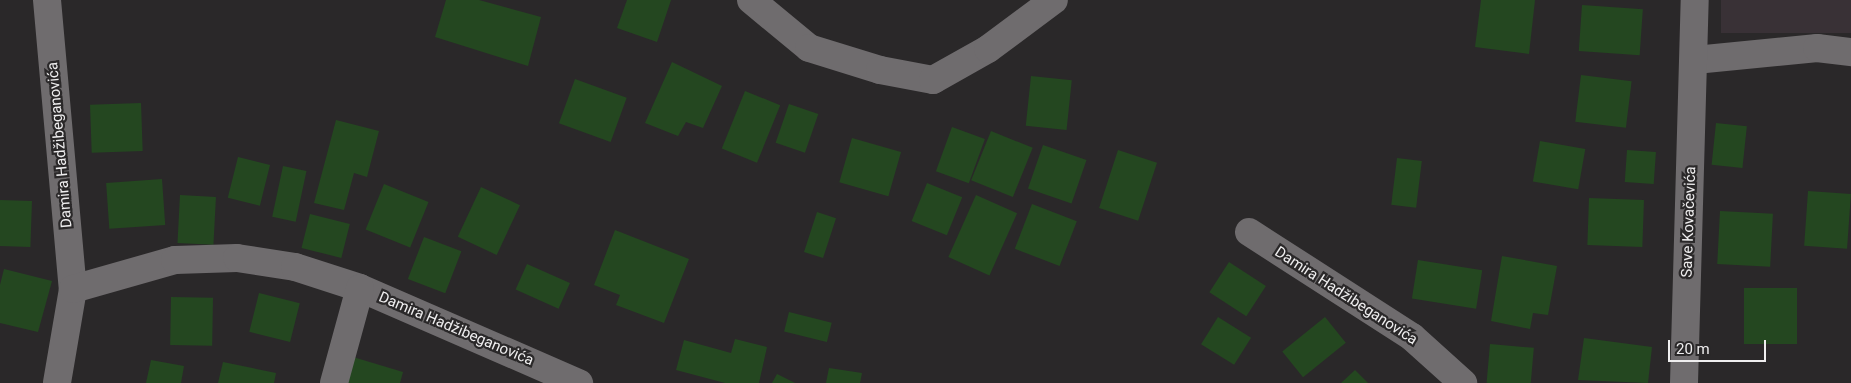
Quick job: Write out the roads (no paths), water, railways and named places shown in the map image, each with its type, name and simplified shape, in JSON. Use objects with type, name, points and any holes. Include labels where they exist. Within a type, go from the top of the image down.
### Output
[{"type":"street","name":"Damira Hadžibeganovića","points":[[47,0],[72,289],[57,383]]},
{"type":"street","points":[[752,0],[809,48],[880,70],[933,80],[988,49],[1054,0]]},
{"type":"street","name":"Save Kovačevića","points":[[1684,383],[1695,60],[1695,0]]},
{"type":"street","points":[[1695,60],[1817,48],[1851,52]]},
{"type":"street","name":"Damira Hadžibeganovića","points":[[1249,232],[1412,338],[1463,383]]},
{"type":"street","name":"Damira Hadžibeganovića","points":[[72,289],[175,260],[237,258],[295,268],[360,288],[579,383]]},
{"type":"street","name":"Damira Hadžibeganovića","points":[[334,383],[360,288]]}]
